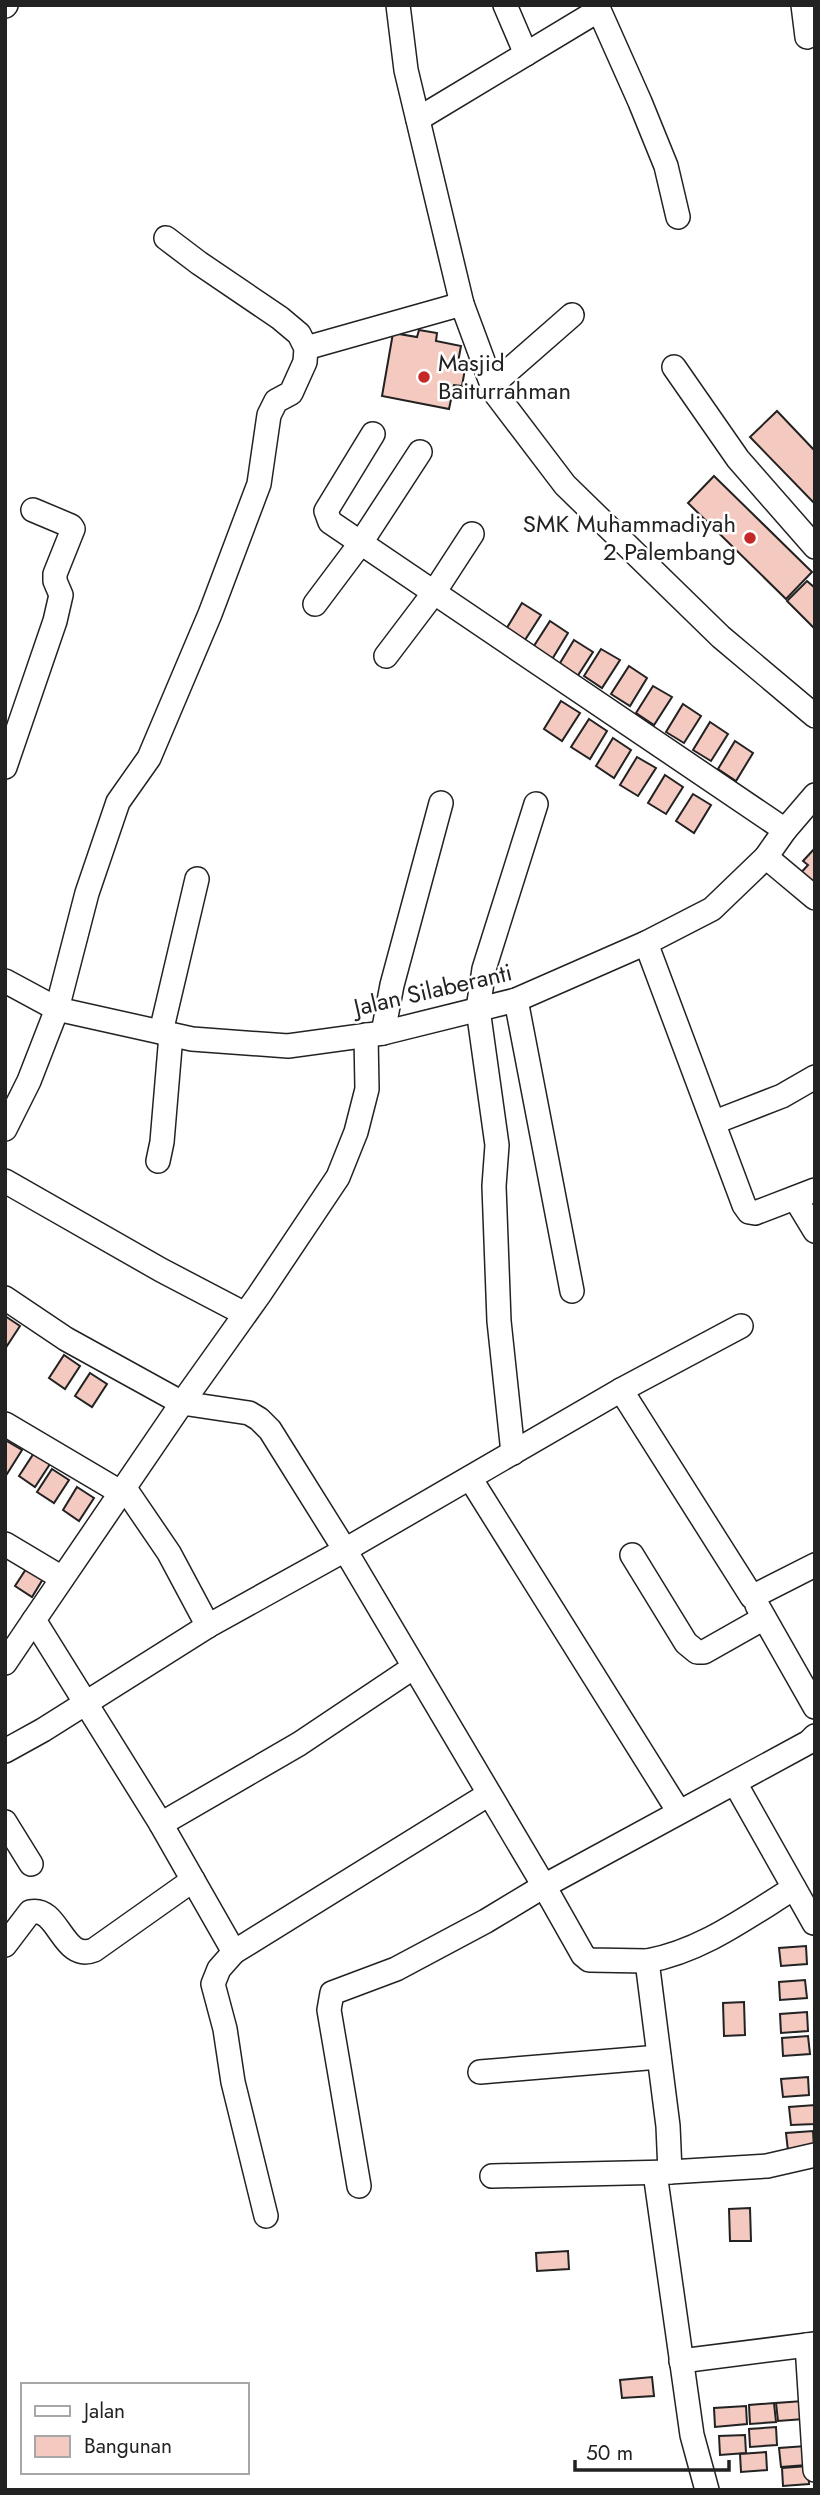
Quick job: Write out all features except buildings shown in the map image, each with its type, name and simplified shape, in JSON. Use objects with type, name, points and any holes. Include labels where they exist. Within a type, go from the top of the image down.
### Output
[{"type":"street","points":[[398,5],[406,70],[462,304],[495,393],[565,485],[721,637],[815,716]]},
{"type":"street","points":[[505,5],[526,54]]},
{"type":"street","points":[[803,5],[807,37]]},
{"type":"street","points":[[418,119],[601,7],[666,166],[678,217]]},
{"type":"street","points":[[5,1129],[29,1081],[57,1009],[87,894],[118,802],[149,758],[210,614],[259,485],[269,415],[276,401],[291,393],[305,362],[306,348],[299,334],[166,238]]},
{"type":"street","points":[[306,348],[462,304]]},
{"type":"street","points":[[492,385],[572,315]]},
{"type":"street","points":[[674,367],[738,459],[815,547]]},
{"type":"street","points":[[373,434],[326,512],[330,522],[785,830]]},
{"type":"street","points":[[315,604],[360,544],[420,452]]},
{"type":"street","points":[[5,767],[55,621],[61,595],[55,574],[73,533],[71,526],[33,510]]},
{"type":"street","points":[[386,656],[433,594],[472,534]]},
{"type":"street","name":"Jalan Silaberanti","points":[[5,981],[57,1009],[192,1039],[288,1046],[374,1034],[516,1000],[646,943],[712,909],[766,857],[815,795]]},
{"type":"street","points":[[6,1662],[338,1177],[356,1132],[367,1089],[374,1034],[392,985],[442,803]]},
{"type":"street","points":[[513,1453],[499,1321],[494,1186],[497,1145],[478,1009],[484,969],[536,804]]},
{"type":"street","points":[[766,857],[815,898]]},
{"type":"street","points":[[158,1161],[162,1142],[166,1033],[197,879]]},
{"type":"street","points":[[646,943],[744,1205],[749,1212],[755,1213],[805,1194],[815,1231]]},
{"type":"street","points":[[516,1000],[572,1291]]},
{"type":"street","points":[[715,1122],[782,1096],[815,1077]]},
{"type":"street","points":[[5,1181],[161,1270],[245,1314]]},
{"type":"street","points":[[5,1298],[66,1339],[182,1402],[241,1411],[259,1419],[270,1430],[345,1550],[583,1955],[589,1960],[647,1961],[675,1955],[699,1945],[794,1888]]},
{"type":"street","points":[[5,1751],[208,1626],[621,1390],[741,1326]]},
{"type":"street","points":[[621,1390],[764,1618],[815,1707]]},
{"type":"street","points":[[5,1424],[122,1490],[169,1553],[208,1626]]},
{"type":"street","points":[[470,1478],[679,1812]]},
{"type":"street","points":[[5,1544],[62,1578]]},
{"type":"street","points":[[632,1555],[686,1643],[697,1652],[704,1652],[764,1618]]},
{"type":"street","points":[[751,1597],[815,1565]]},
{"type":"street","points":[[34,1620],[162,1824],[234,1952]]},
{"type":"street","points":[[162,1824],[299,1744],[414,1667]]},
{"type":"street","points":[[359,2186],[329,2010],[332,1993],[418,1958],[544,1886],[736,1783],[815,1736]]},
{"type":"street","points":[[736,1783],[814,1923]]},
{"type":"street","points":[[266,2216],[233,2082],[225,2029],[213,1984],[219,1969],[234,1952],[489,1794]]},
{"type":"street","points":[[5,1822],[31,1864]]},
{"type":"street","points":[[5,1945],[34,1910],[45,1913],[76,1951],[85,1954],[193,1880]]},
{"type":"street","points":[[647,1961],[668,2126],[663,2172],[681,2361],[692,2435],[707,2490]]},
{"type":"street","points":[[480,2072],[659,2057]]},
{"type":"street","points":[[492,2176],[663,2172],[767,2166],[815,2155]]},
{"type":"street","points":[[681,2361],[811,2344],[815,2470]]},
{"type":"place","name":"Masjid Baiturrahman","points":[[424,377]]},
{"type":"place","name":"SMK Muhammadiyah 2 Palembang","points":[[750,538]]}]
